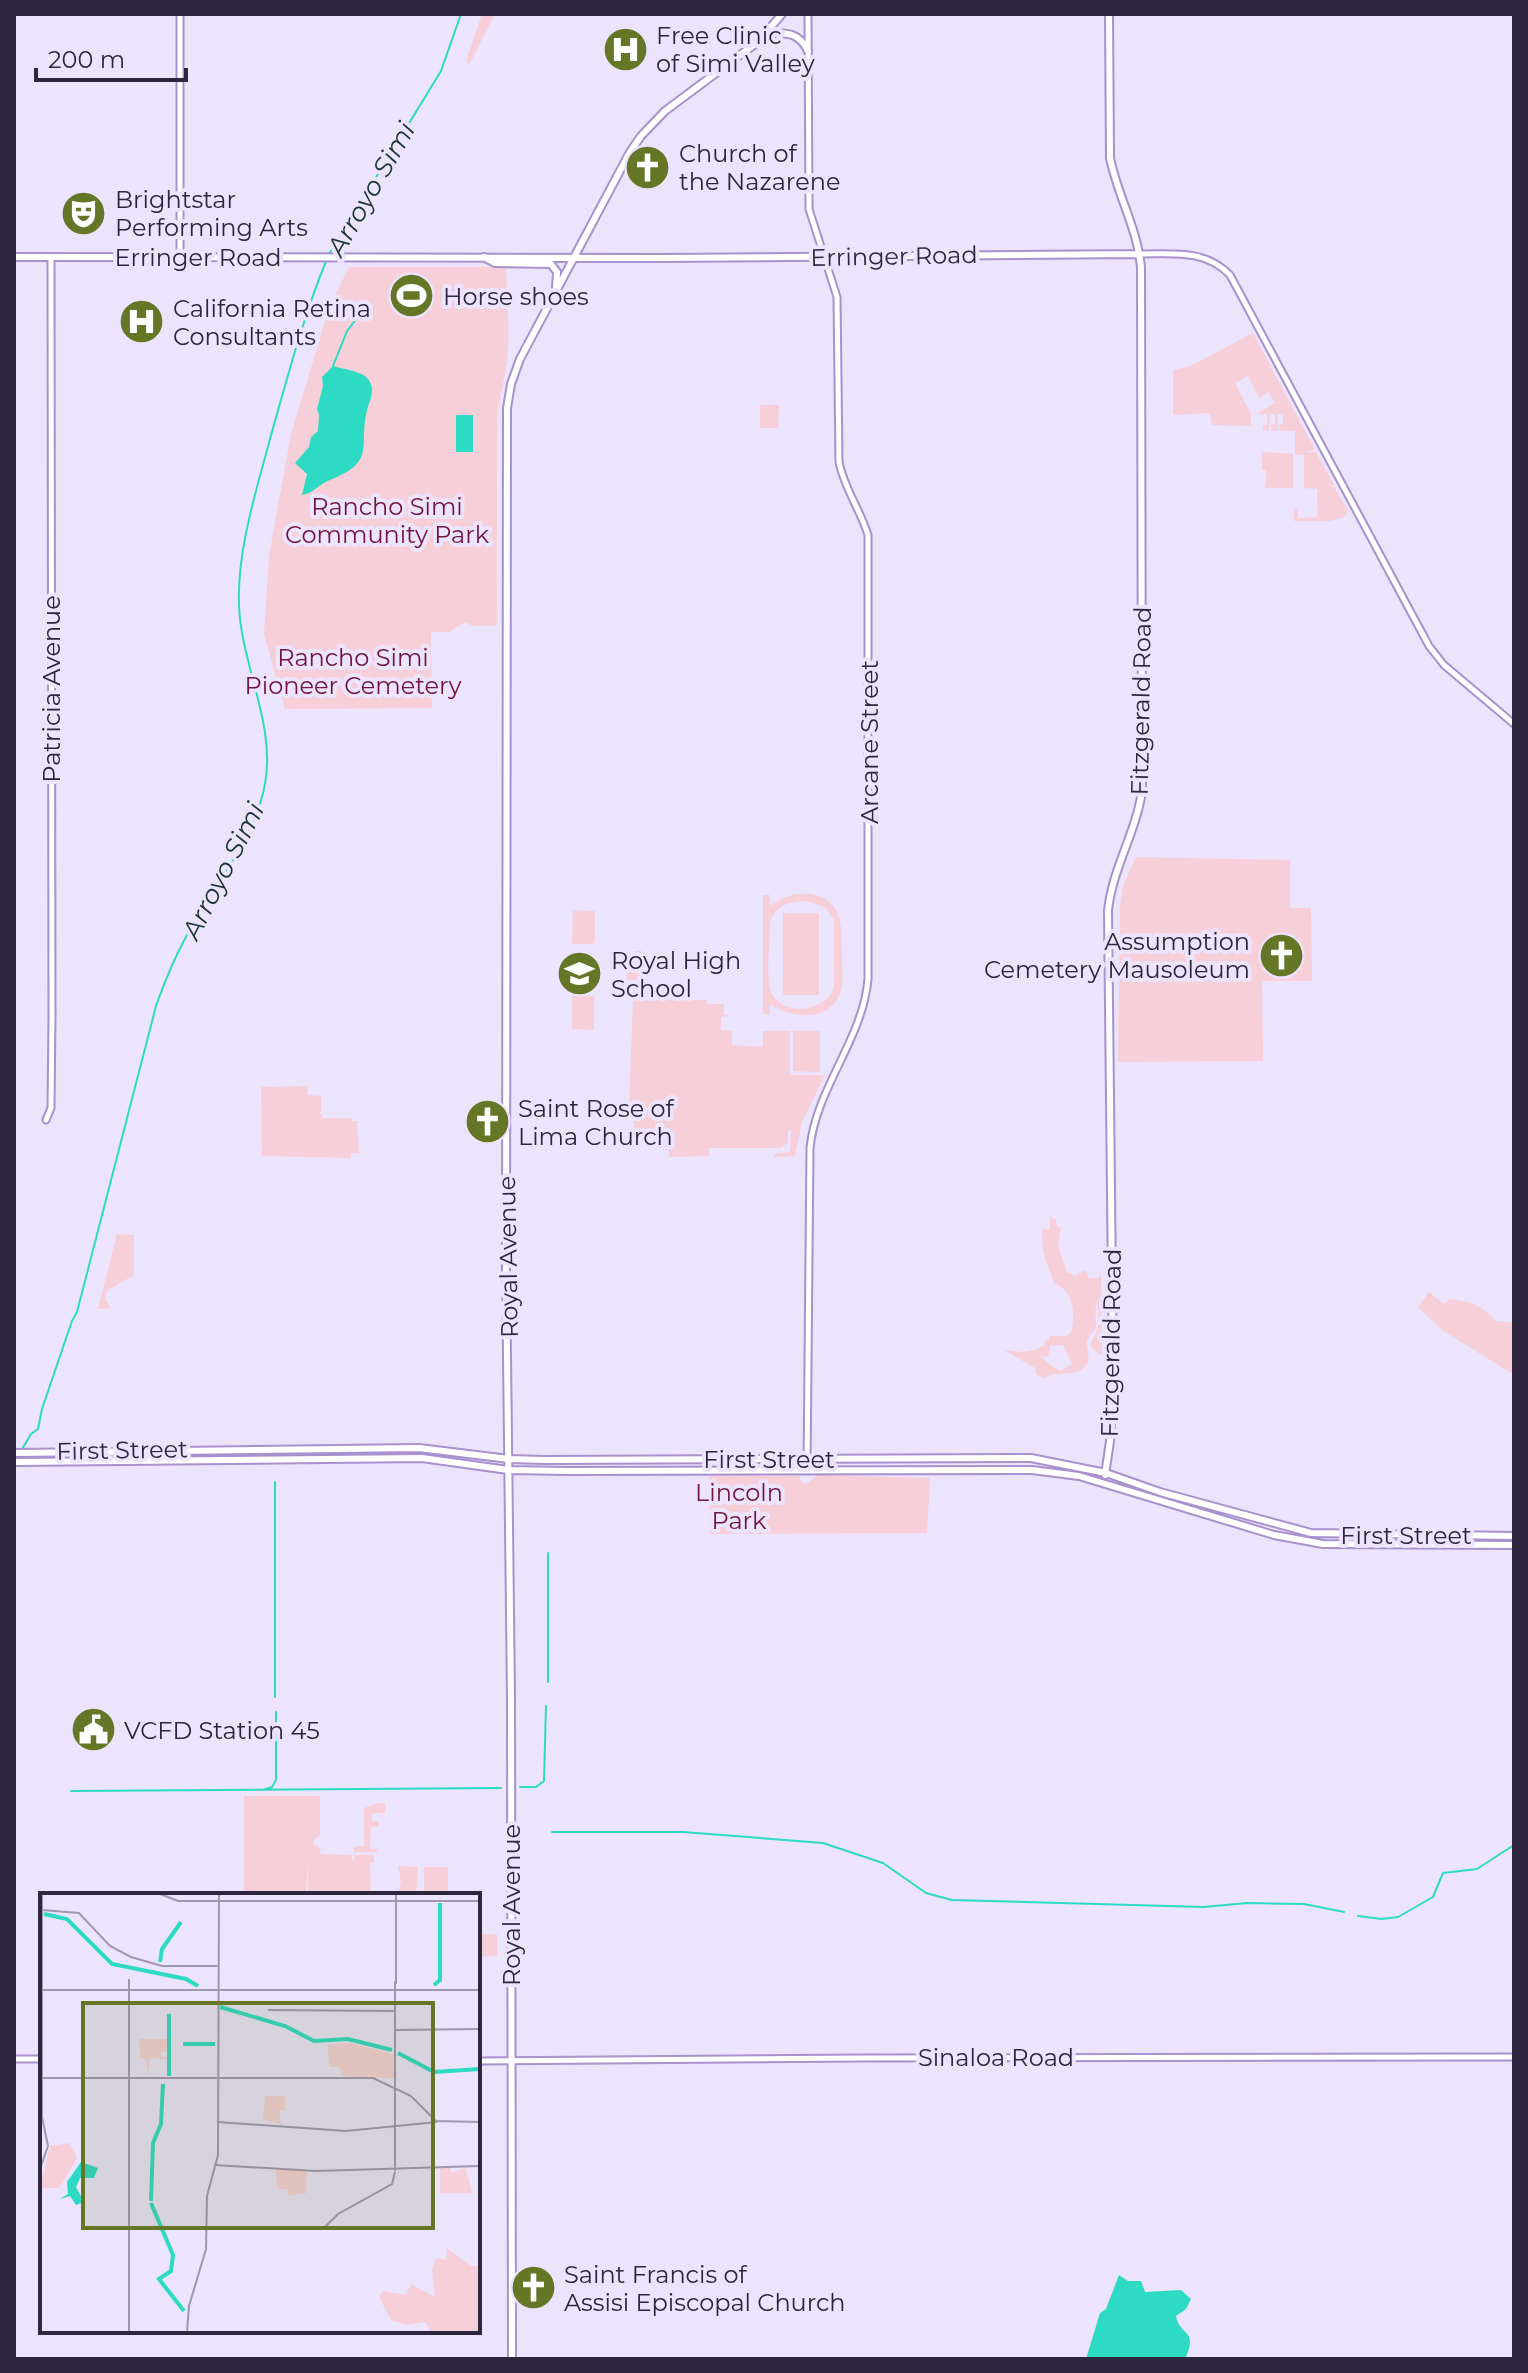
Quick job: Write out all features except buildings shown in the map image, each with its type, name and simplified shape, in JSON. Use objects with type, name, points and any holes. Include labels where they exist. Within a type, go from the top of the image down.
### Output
[{"type":"main road","name":"Royal Avenue","points":[[512,2359],[508,397],[515,373],[555,294],[641,136],[665,111],[768,33],[782,14]]},
{"type":"main road","name":"Fitzgerald Road","points":[[1103,1483],[1113,1379],[1108,911],[1112,886],[1135,825],[1142,791],[1140,254],[1134,225],[1120,195],[1110,158],[1109,14]]},
{"type":"main road","points":[[768,33],[788,33],[799,37],[808,51]]},
{"type":"main road","name":"Erringer Road","points":[[14,257],[1140,254]]},
{"type":"main road","points":[[484,257],[495,263],[551,264],[557,272],[555,294]]},
{"type":"main road","name":"First Street","points":[[14,1453],[419,1448],[509,1459],[1031,1458],[1106,1473],[1170,1495],[1311,1533],[1514,1536]]},
{"type":"main road","name":"First Street","points":[[14,1462],[411,1458],[508,1470],[1032,1470],[1079,1476],[1274,1535],[1323,1544],[1514,1545]]},
{"type":"street","points":[[180,14],[180,257]]},
{"type":"street","name":"Arcane Street","points":[[807,1470],[811,1139],[819,1110],[861,1017],[868,979],[869,548],[865,526],[845,484],[839,462],[837,297],[809,209],[808,14]]},
{"type":"street","name":"Erringer Road","points":[[1140,254],[1203,257],[1230,275],[1429,646],[1444,665],[1514,724]]},
{"type":"street","name":"Patricia Avenue","points":[[46,1120],[51,1112],[52,1026],[51,258]]},
{"type":"street","name":"Sinaloa Road","points":[[480,2061],[1514,2057]]},
{"type":"street","points":[[14,2059],[40,2059]]},
{"type":"green space","points":[[482,14],[495,14],[469,65],[466,61]]},
{"type":"green space","name":"Rancho Simi Community Park","points":[[349,267],[506,267],[508,343],[497,418],[497,623],[494,626],[473,626],[465,622],[449,632],[431,632],[432,708],[285,709],[264,634],[269,556],[291,434],[330,305]]},
{"type":"green space","points":[[1253,333],[1315,450],[1304,452],[1316,452],[1334,485],[1328,488],[1334,486],[1348,511],[1345,517],[1330,521],[1294,521],[1294,509],[1298,509],[1298,518],[1317,517],[1317,508],[1320,508],[1317,506],[1317,489],[1304,488],[1304,455],[1295,454],[1295,431],[1279,431],[1283,414],[1278,414],[1278,431],[1271,431],[1275,414],[1270,414],[1269,431],[1263,430],[1263,425],[1267,425],[1267,414],[1256,414],[1275,403],[1269,392],[1259,398],[1248,376],[1235,383],[1251,414],[1251,426],[1212,425],[1210,413],[1173,415],[1173,370],[1191,366]]},
{"type":"green space","points":[[760,405],[779,405],[778,428],[760,428]]},
{"type":"green space","points":[[1262,453],[1293,454],[1293,488],[1259,488],[1266,487],[1266,470],[1262,470]]},
{"type":"green space","points":[[1136,857],[1290,860],[1290,908],[1311,908],[1312,981],[1262,981],[1263,1061],[1118,1062],[1120,906],[1123,886]]},
{"type":"green space","points":[[795,894],[822,897],[831,903],[840,920],[841,989],[835,1002],[819,1013],[798,1015],[770,1004],[770,1015],[763,1014],[763,895],[770,895],[770,906]],"holes":[[[807,901],[826,908],[834,920],[834,986],[830,995],[815,1006],[796,1009],[786,1006],[778,1002],[770,988],[768,960],[772,917],[779,908],[795,902]]]},
{"type":"green space","points":[[573,910],[595,911],[593,944],[572,944]]},
{"type":"green space","points":[[783,913],[819,913],[819,995],[783,995]]},
{"type":"green space","points":[[635,951],[642,951],[642,989],[635,989],[627,980],[627,960]]},
{"type":"green space","points":[[572,996],[594,996],[594,1030],[572,1029]]},
{"type":"green space","points":[[633,1000],[707,1000],[707,1004],[724,1004],[724,1014],[729,1016],[721,1017],[721,1030],[732,1031],[732,1045],[763,1047],[763,1031],[790,1031],[790,1075],[825,1075],[802,1122],[795,1156],[774,1157],[774,1154],[790,1152],[791,1130],[788,1131],[788,1142],[781,1148],[709,1148],[709,1156],[669,1157],[669,1144],[637,1142],[634,1139],[634,1106],[629,1106]]},
{"type":"green space","points":[[793,1031],[820,1031],[820,1072],[793,1071]]},
{"type":"green space","points":[[307,1086],[308,1095],[321,1096],[321,1112],[316,1111],[323,1118],[352,1118],[352,1121],[357,1121],[359,1153],[351,1153],[351,1158],[262,1156],[261,1087]]},
{"type":"green space","points":[[1050,1215],[1056,1220],[1057,1227],[1061,1227],[1058,1246],[1067,1272],[1075,1276],[1086,1270],[1089,1278],[1099,1278],[1101,1272],[1102,1355],[1091,1345],[1098,1327],[1098,1299],[1096,1325],[1087,1342],[1085,1367],[1076,1372],[1044,1378],[1036,1374],[1035,1368],[1004,1350],[1034,1350],[1044,1345],[1050,1336],[1071,1333],[1072,1304],[1066,1291],[1054,1283],[1043,1252],[1042,1230],[1050,1229]],"holes":[[[1063,1345],[1072,1364],[1061,1371],[1035,1355],[1048,1357],[1050,1346]]]},
{"type":"green space","points":[[117,1234],[134,1235],[134,1275],[108,1290],[105,1299],[111,1308],[98,1309]]},
{"type":"green space","points":[[1429,1292],[1444,1304],[1450,1299],[1466,1301],[1497,1321],[1514,1323],[1514,1375],[1442,1330],[1418,1307]]},
{"type":"green space","name":"Lincoln Park","points":[[818,1475],[930,1478],[927,1533],[710,1534],[709,1476],[799,1476],[801,1482],[806,1484]]},
{"type":"green space","points":[[244,1796],[320,1796],[320,1836],[314,1839],[314,1844],[321,1854],[351,1855],[352,1860],[354,1855],[374,1855],[374,1863],[370,1863],[371,1893],[308,1893],[308,1860],[306,1893],[244,1893]]},
{"type":"green space","points":[[385,1803],[385,1813],[372,1813],[372,1821],[379,1822],[379,1826],[371,1827],[370,1849],[377,1849],[377,1852],[354,1852],[354,1847],[364,1846],[364,1808]]},
{"type":"green space","points":[[398,1866],[418,1867],[416,1893],[398,1893],[401,1881]]},
{"type":"green space","points":[[424,1867],[448,1867],[448,1893],[424,1893]]},
{"type":"green space","points":[[480,1934],[497,1934],[497,1956],[480,1957]]},
{"type":"shaded area","points":[[333,366],[361,374],[372,387],[363,452],[360,460],[345,473],[302,495],[307,474],[295,463],[318,431],[317,409],[322,377]]},
{"type":"shaded area","points":[[456,415],[473,415],[473,452],[456,452]]},
{"type":"shaded area","points":[[1119,2275],[1128,2281],[1141,2281],[1145,2292],[1181,2290],[1191,2299],[1186,2309],[1176,2316],[1189,2338],[1185,2359],[1086,2359],[1100,2313],[1106,2309]]},
{"type":"waterway","name":"Arroyo Simi","points":[[329,254],[441,71],[461,14]]},
{"type":"waterway","name":"Arroyo Simi","points":[[21,1451],[31,1434],[38,1429],[42,1409],[77,1312],[160,995],[183,943],[245,839],[265,784],[266,739],[241,627],[241,563],[254,500],[283,394],[327,259]]},
{"type":"waterway","points":[[333,366],[347,331],[361,313],[361,307]]},
{"type":"waterway","points":[[275,1482],[275,1697]]},
{"type":"waterway","points":[[548,1553],[548,1682]]},
{"type":"waterway","points":[[520,1787],[536,1787],[544,1781],[546,1706]]},
{"type":"waterway","points":[[263,1790],[272,1787],[276,1780],[276,1712]]},
{"type":"waterway","points":[[71,1791],[501,1788]]},
{"type":"waterway","points":[[552,1832],[683,1832],[823,1843],[883,1863],[926,1893],[952,1900],[1204,1907],[1247,1903],[1304,1904],[1344,1912]]},
{"type":"waterway","points":[[1358,1916],[1398,1917],[1433,1897],[1443,1873],[1477,1869],[1514,1845]]},
{"type":"place","name":"Free Clinic of Simi Valley","points":[[625,49]]},
{"type":"place","name":"Church of the Nazarene","points":[[648,167]]},
{"type":"place","name":"Brightstar Performing Arts","points":[[84,213]]},
{"type":"place","name":"Horse shoes","points":[[412,296]]},
{"type":"place","name":"California Retina Consultants","points":[[142,322]]},
{"type":"place","name":"Assumption Cemetery Mausoleum","points":[[1281,955]]},
{"type":"place","name":"Royal High School","points":[[580,974]]},
{"type":"place","name":"Saint Rose of Lima Church","points":[[487,1122]]},
{"type":"place","name":"VCFD Station 45","points":[[93,1730]]},
{"type":"place","name":"Saint Francis of Assisi Episcopal Church","points":[[533,2288]]},
{"type":"park label","name":"Rancho Simi Pioneer Cemetery","points":[[353,671]]}]
